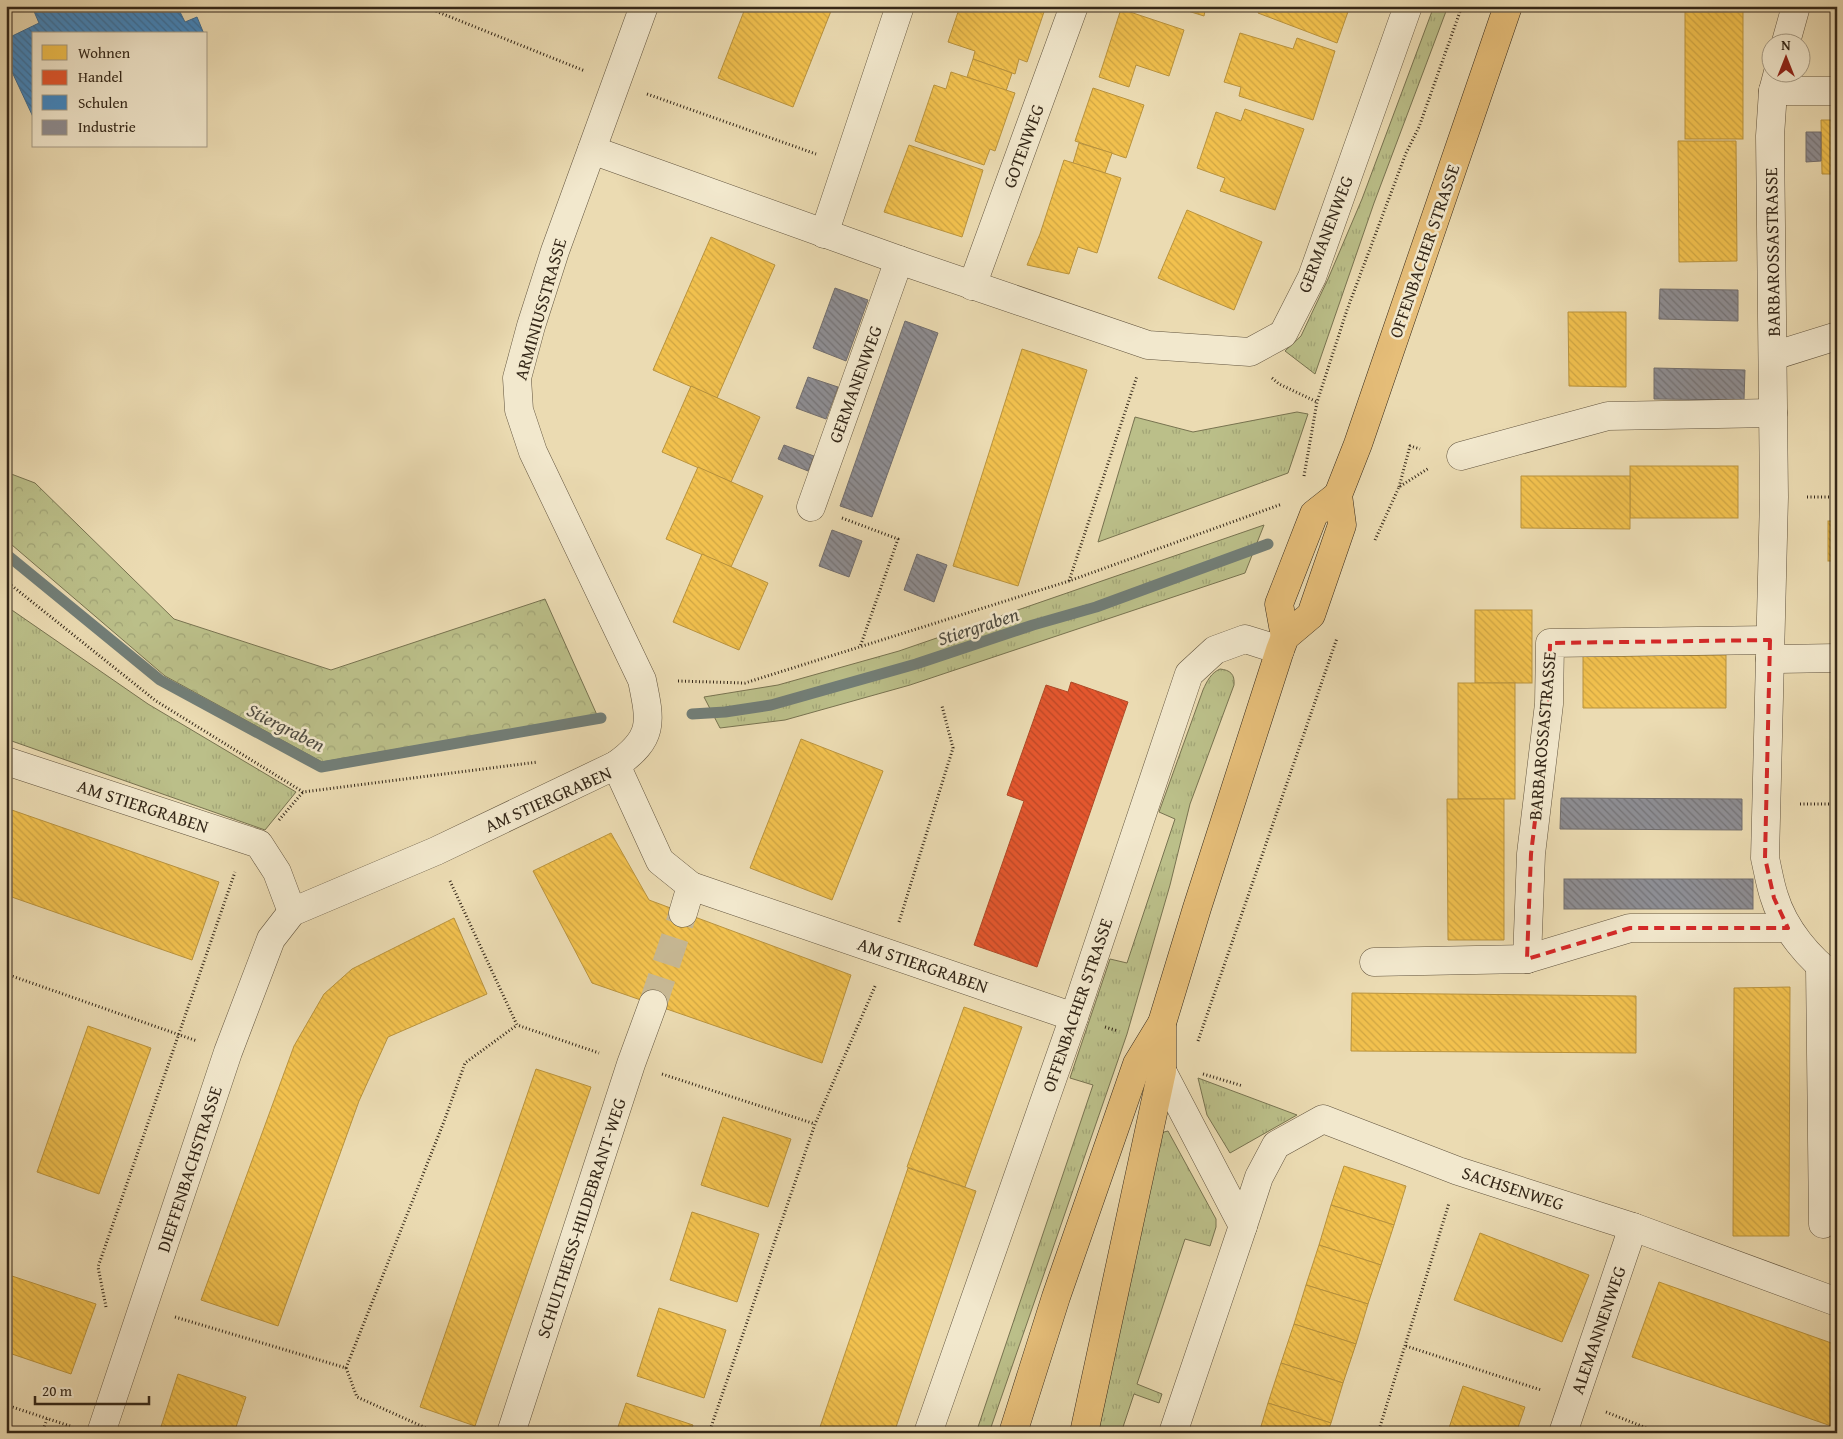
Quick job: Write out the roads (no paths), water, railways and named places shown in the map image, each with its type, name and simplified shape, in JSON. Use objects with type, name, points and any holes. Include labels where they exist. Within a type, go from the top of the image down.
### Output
[{"type":"main road","name":"OFFENBACHER STRASSE","points":[[1013,1433],[1056,1297],[1137,1064],[1162,1024],[1282,644],[1280,604],[1283,595],[1314,514],[1338,495],[1358,444],[1508,6]]},
{"type":"main road","name":"OFFENBACHER STRASSE","points":[[1084,1433],[1162,1071],[1162,1024]]},
{"type":"street","points":[[824,234],[900,6]]},
{"type":"street","name":"GOTENWEG","points":[[972,286],[1074,6]]},
{"type":"street","name":"GERMANENWEG","points":[[972,286],[1148,345],[1250,352],[1283,334],[1312,277],[1408,6]]},
{"type":"street","points":[[1789,32],[1796,6]]},
{"type":"street","name":"ARMINIUSSTRASSE","points":[[616,765],[634,752],[646,734],[648,710],[642,680],[534,452],[519,410],[517,378],[555,251],[642,7]]},
{"type":"street","name":"BARBAROSSASTRASSE","points":[[1823,1224],[1828,973],[1788,928],[1774,898],[1765,858],[1774,497],[1770,136],[1776,82],[1837,91]]},
{"type":"street","points":[[592,150],[972,286]]},
{"type":"street","name":"GERMANENWEG","points":[[811,507],[899,260]]},
{"type":"street","points":[[1773,356],[1837,336]]},
{"type":"street","points":[[1461,456],[1608,416],[1773,413]]},
{"type":"street","name":"OFFENBACHER STRASSE","points":[[928,1433],[1074,1016],[1189,674],[1215,650],[1246,639],[1282,644]]},
{"type":"street","name":"BARBAROSSASTRASSE","points":[[1527,959],[1531,854],[1549,704],[1550,643],[1770,650],[1837,658]]},
{"type":"street","name":"AM STIERGRABEN","points":[[6,761],[259,844],[277,872],[292,912],[436,851],[616,765],[660,861],[691,886],[1074,1016]]},
{"type":"street","points":[[683,913],[691,886]]},
{"type":"street","name":"DIEFFENBACHSTRASSE","points":[[101,1433],[228,1052],[271,939],[292,912]]},
{"type":"street","points":[[1374,962],[1527,959],[1630,928],[1788,928]]},
{"type":"street","name":"SCHULTHEISS-HILDEBRANT-WEG","points":[[512,1433],[631,1064],[653,1004]]},
{"type":"street","name":"OFFENBACHER STRASSE","points":[[1162,1071],[1243,1226]]},
{"type":"street","name":"SACHSENWEG","points":[[1243,1226],[1259,1177],[1276,1145],[1323,1120],[1458,1171],[1633,1227],[1837,1302]]},
{"type":"street","points":[[1172,1433],[1243,1226]]},
{"type":"street","name":"ALEMANNENWEG","points":[[1563,1433],[1633,1227]]},
{"type":"waterway","name":"Stiergraben","points":[[692,714],[725,712],[771,705],[916,664],[1033,625],[1096,607],[1268,544]]},
{"type":"waterway","name":"Stiergraben","points":[[6,554],[160,680],[321,767],[601,718]]},
{"type":"tunnel","points":[[653,1004],[683,913]]}]
